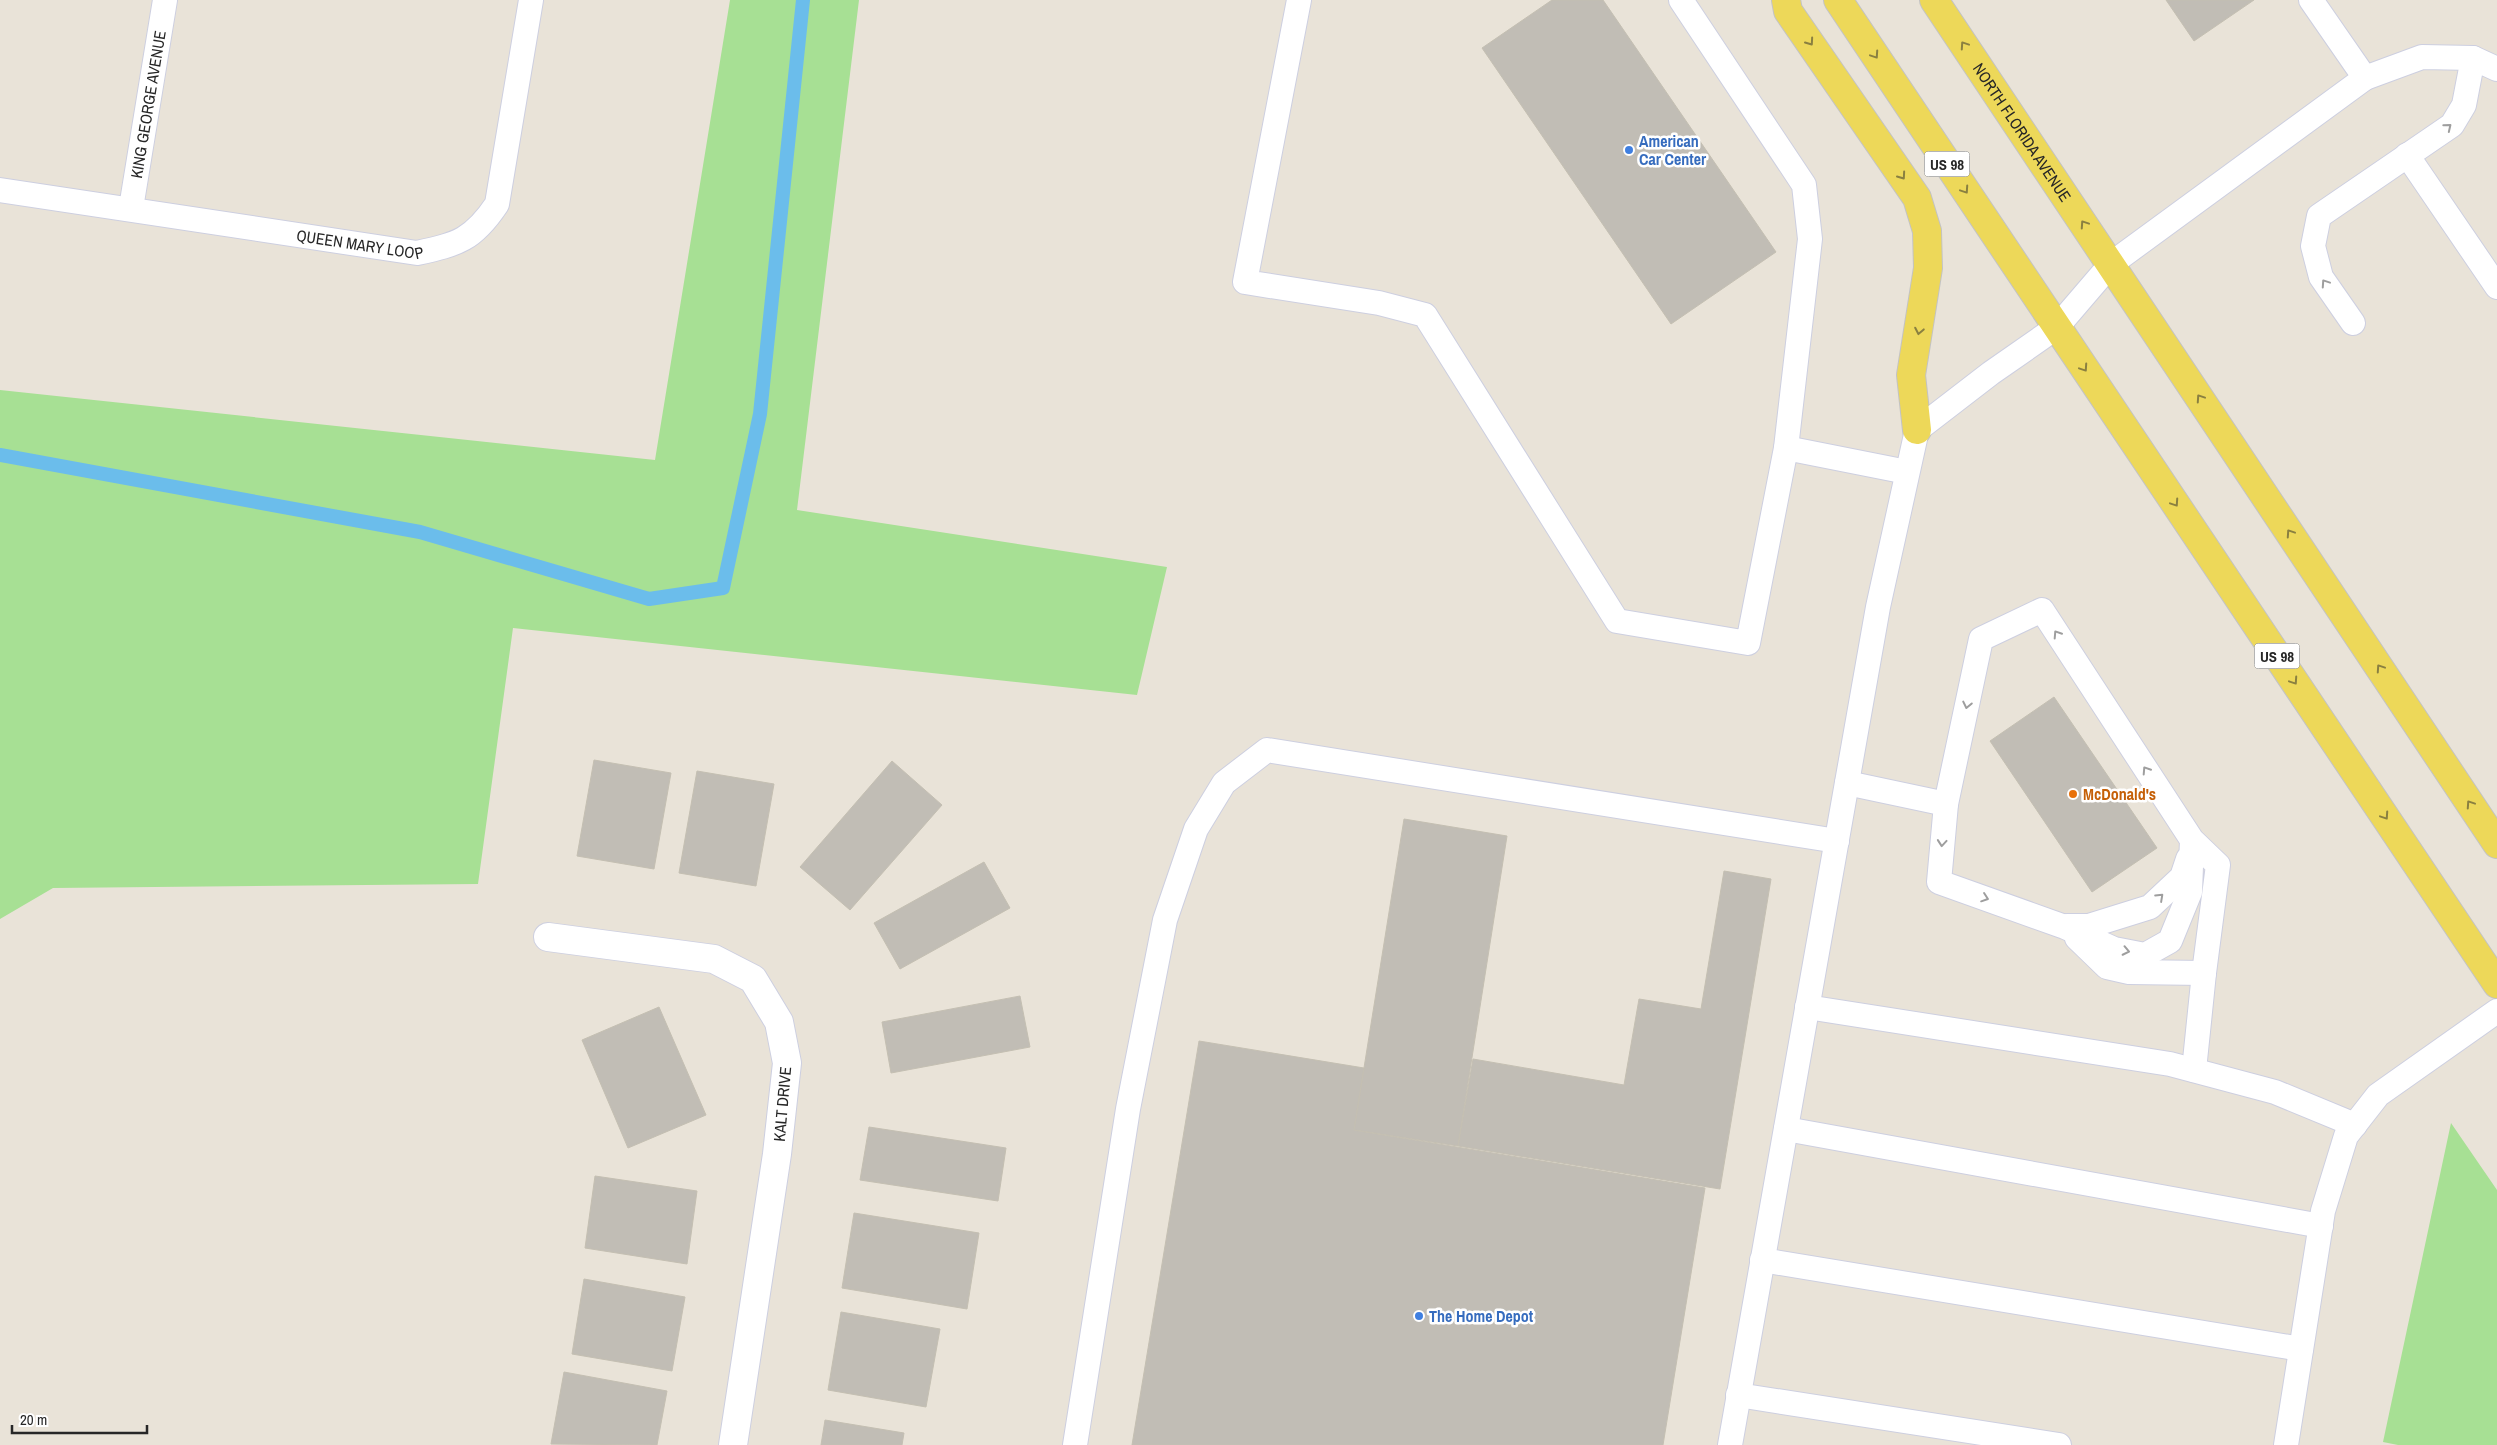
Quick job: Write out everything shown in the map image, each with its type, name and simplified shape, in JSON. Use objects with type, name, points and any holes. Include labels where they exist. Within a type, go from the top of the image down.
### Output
[{"type":"main road","points":[[1786,0],[1788,11],[1917,198],[1927,231],[1928,268],[1911,375],[1917,430]]},
{"type":"main road","name":"US 98","points":[[1838,0],[2497,984]]},
{"type":"main road","name":"NORTH FLORIDA AVENUE","points":[[1934,0],[2497,844]]},
{"type":"street","name":"KALT DRIVE","points":[[548,937],[714,959],[753,979],[780,1022],[787,1063],[778,1154],[733,1445]]},
{"type":"lane","name":"KING GEORGE AVENUE","points":[[131,208],[165,0]]},
{"type":"lane","name":"QUEEN MARY LOOP","points":[[0,190],[131,208],[417,253],[454,245],[482,226],[497,204],[531,0]]},
{"type":"lane","points":[[1299,0],[1244,282],[1379,303],[1425,315],[1617,621],[1748,643],[1786,448],[1810,238],[1804,185],[1681,0]]},
{"type":"lane","points":[[2311,0],[2365,78]]},
{"type":"lane","points":[[1730,1445],[1878,607],[1917,430],[1990,373],[2057,327],[2111,264],[2365,78],[2422,57],[2473,58],[2497,69]]},
{"type":"lane","points":[[2353,323],[2320,277],[2313,246],[2319,216],[2452,125],[2464,105],[2473,58]]},
{"type":"lane","points":[[2407,155],[2497,287]]},
{"type":"lane","points":[[1786,448],[1907,472]]},
{"type":"lane","points":[[2191,846],[2190,892],[2170,941],[2145,955],[2114,949],[2065,926],[1939,882],[1946,804],[1981,639],[2042,610],[2191,846],[2218,865],[2194,1070]]},
{"type":"lane","points":[[1075,1445],[1128,1109],[1165,920],[1196,829],[1224,783],[1268,750],[1837,841]]},
{"type":"lane","points":[[1847,782],[1946,804]]},
{"type":"lane","points":[[2065,926],[2089,926],[2150,906],[2182,877],[2191,846]]},
{"type":"lane","points":[[2065,926],[2107,967],[2130,972],[2204,973]]},
{"type":"lane","points":[[1807,1006],[2170,1064],[2275,1092],[2356,1124]]},
{"type":"lane","points":[[2286,1445],[2320,1226],[2346,1136],[2378,1095],[2497,1011]]},
{"type":"lane","points":[[1786,1128],[2320,1226]]},
{"type":"lane","points":[[1762,1260],[2301,1349]]},
{"type":"lane","points":[[1738,1395],[2059,1445]]},
{"type":"green space","points":[[730,0],[859,0],[797,510],[1167,567],[1137,695],[513,628],[478,884],[53,888],[0,919],[0,390],[655,460]]},
{"type":"green space","points":[[2451,1123],[2497,1190],[2497,1445],[2398,1445],[2383,1442]]},
{"type":"building","name":"American Car Center","points":[[1552,0],[1603,0],[1776,252],[1671,324],[1482,48]]},
{"type":"building","points":[[2166,0],[2254,0],[2194,41]]},
{"type":"building","name":"McDonald's","points":[[2054,697],[2157,848],[2092,892],[1990,741]]},
{"type":"building","points":[[594,760],[671,773],[654,869],[577,856]]},
{"type":"building","points":[[892,761],[942,805],[850,910],[800,867]]},
{"type":"building","points":[[697,771],[774,784],[756,886],[679,873]]},
{"type":"building","points":[[1404,819],[1507,836],[1458,1146],[1354,1130]]},
{"type":"building","points":[[984,862],[1010,908],[900,969],[874,923]]},
{"type":"building","points":[[1724,871],[1771,879],[1720,1189],[1458,1146],[1473,1059],[1624,1085],[1639,999],[1701,1009]]},
{"type":"building","points":[[1020,996],[1030,1047],[891,1073],[882,1022]]},
{"type":"building","points":[[659,1007],[706,1115],[628,1148],[582,1040]]},
{"type":"building","name":"The Home Depot","points":[[1199,1041],[1364,1068],[1354,1130],[1705,1188],[1663,1445],[1132,1445]]},
{"type":"building","points":[[869,1127],[1006,1148],[998,1201],[860,1180]]},
{"type":"building","points":[[595,1176],[697,1191],[687,1264],[585,1248]]},
{"type":"building","points":[[854,1213],[979,1233],[967,1309],[842,1288]]},
{"type":"building","points":[[584,1279],[685,1297],[672,1371],[572,1354]]},
{"type":"building","points":[[841,1312],[940,1329],[926,1407],[828,1390]]},
{"type":"building","points":[[564,1372],[667,1391],[657,1445],[551,1444]]},
{"type":"building","points":[[825,1420],[904,1433],[902,1445],[821,1445]]},
{"type":"waterway","points":[[0,455],[420,532],[649,599],[723,588],[760,414],[803,0]]},
{"type":"place","name":"American Car Center","points":[[1629,150]]},
{"type":"place","name":"McDonald's","points":[[2073,794]]},
{"type":"place","name":"The Home Depot","points":[[1419,1316]]}]
